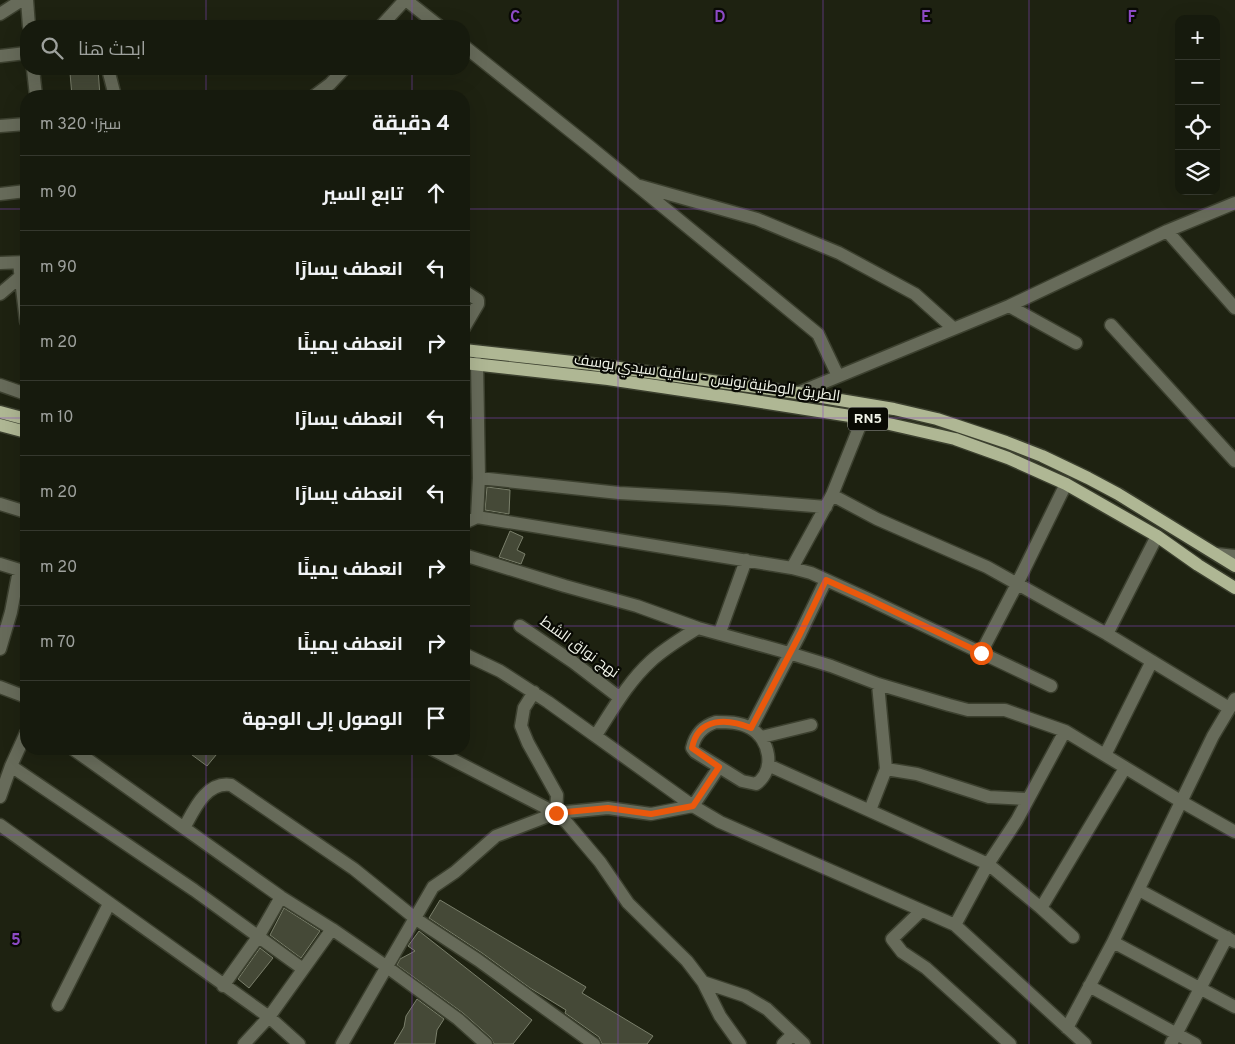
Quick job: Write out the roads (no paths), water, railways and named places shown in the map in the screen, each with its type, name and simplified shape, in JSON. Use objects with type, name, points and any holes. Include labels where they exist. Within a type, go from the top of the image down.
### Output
[{"type":"main road","name":"الطريق الوطنية تونس - ساقية سيدي يوسف","points":[[470,351],[591,364],[798,393],[894,409],[928,417],[1006,442],[1042,456],[1088,478],[1235,566]]},
{"type":"main road","name":"الطريق الوطنية تونس - ساقية سيدي يوسف","points":[[470,363],[608,379],[863,418],[955,439],[1008,458],[1066,484],[1157,536],[1235,588]]},
{"type":"main road","points":[[0,412],[20,417]]},
{"type":"main road","points":[[0,425],[20,430]]},
{"type":"street","points":[[0,14],[22,0]]},
{"type":"street","points":[[27,0],[29,20]]},
{"type":"street","points":[[387,20],[405,0],[431,20]]},
{"type":"street","points":[[470,51],[818,334],[838,376]]},
{"type":"street","points":[[0,56],[20,54]]},
{"type":"street","points":[[34,75],[35,90]]},
{"type":"street","points":[[110,75],[113,90]]},
{"type":"street","points":[[322,90],[338,75]]},
{"type":"street","points":[[0,126],[20,124]]},
{"type":"street","points":[[636,184],[757,220],[839,253],[914,294],[953,328]]},
{"type":"street","points":[[0,194],[20,192]]},
{"type":"street","points":[[798,393],[1009,306],[1167,231],[1235,202]]},
{"type":"street","points":[[1167,231],[1235,308]]},
{"type":"street","points":[[0,263],[20,262]]},
{"type":"street","points":[[0,294],[20,276]]},
{"type":"street","points":[[470,295],[478,300],[478,304],[470,318]]},
{"type":"street","points":[[1009,306],[1076,343]]},
{"type":"street","points":[[1111,324],[1235,462]]},
{"type":"street","points":[[477,363],[479,478],[477,517]]},
{"type":"street","points":[[0,385],[20,392]]},
{"type":"street","points":[[792,568],[832,495],[863,418]]},
{"type":"street","points":[[479,478],[619,493],[826,507]]},
{"type":"street","points":[[981,653],[1066,484]]},
{"type":"street","points":[[832,495],[877,519],[987,567],[1152,661],[1232,703],[1214,736],[1114,942],[1067,1028]]},
{"type":"street","points":[[0,504],[20,510]]},
{"type":"street","points":[[470,520],[477,517],[746,560],[811,573],[1051,686]]},
{"type":"street","points":[[1107,634],[1157,536]]},
{"type":"street","points":[[1217,554],[1235,556]]},
{"type":"street","points":[[470,558],[637,606],[698,628],[720,632],[789,653],[831,666],[878,684],[968,710],[1005,710],[1065,731],[1235,832]]},
{"type":"street","points":[[720,632],[746,560]]},
{"type":"street","points":[[0,564],[20,570]]},
{"type":"street","points":[[0,649],[20,578]]},
{"type":"street","points":[[751,728],[826,580]]},
{"type":"street","name":"نهج نواق الشط","points":[[520,626],[574,662],[620,698]]},
{"type":"street","points":[[596,735],[634,679],[650,662],[698,628]]},
{"type":"street","points":[[470,657],[500,671],[534,692],[693,806],[728,826],[955,925],[1085,1044]]},
{"type":"street","points":[[1105,755],[1152,661]]},
{"type":"street","points":[[870,810],[886,769],[878,684]]},
{"type":"street","points":[[0,686],[20,694]]},
{"type":"street","points":[[534,692],[524,708],[521,726],[528,743],[557,795],[556,813]]},
{"type":"street","points":[[716,722],[729,722],[751,728],[762,737],[769,756],[768,765],[763,779],[756,784],[742,781],[692,748],[695,738],[700,731],[707,725],[716,722]]},
{"type":"street","points":[[762,737],[812,725]]},
{"type":"street","points":[[955,925],[988,864],[1017,820],[1065,731]]},
{"type":"street","points":[[0,797],[2,782],[20,746]]},
{"type":"street","points":[[81,755],[281,897],[332,929],[387,968],[458,1019],[486,1044]]},
{"type":"street","points":[[444,755],[556,813],[567,823],[600,862],[628,903],[687,962],[703,982],[720,1016],[740,1044]]},
{"type":"street","points":[[768,765],[988,864],[1073,937]]},
{"type":"street","points":[[11,766],[194,890],[303,969]]},
{"type":"street","points":[[342,1044],[433,887],[455,872],[496,836],[556,813],[608,808],[651,814],[693,806],[719,767]]},
{"type":"street","points":[[1041,908],[1125,768]]},
{"type":"street","points":[[886,769],[916,774],[989,797],[1028,799]]},
{"type":"street","points":[[184,828],[199,802],[213,787],[223,784],[231,785],[354,869],[416,919],[478,960],[594,1044]]},
{"type":"street","points":[[0,825],[269,1017],[299,1044]]},
{"type":"street","points":[[1139,890],[1231,939],[1201,987],[1174,1039]]},
{"type":"street","points":[[223,986],[258,937],[281,897]]},
{"type":"street","points":[[58,1005],[109,904]]},
{"type":"street","points":[[921,911],[892,939],[902,952],[926,968],[1010,1044]]},
{"type":"street","points":[[244,1044],[269,1017],[332,929]]},
{"type":"street","points":[[1114,942],[1201,987],[1235,1007]]},
{"type":"street","points":[[703,982],[745,996],[767,1009],[804,1044]]},
{"type":"street","points":[[1089,986],[1174,1039],[1196,1044]]},
{"type":"street","points":[[783,1044],[793,1034]]}]
